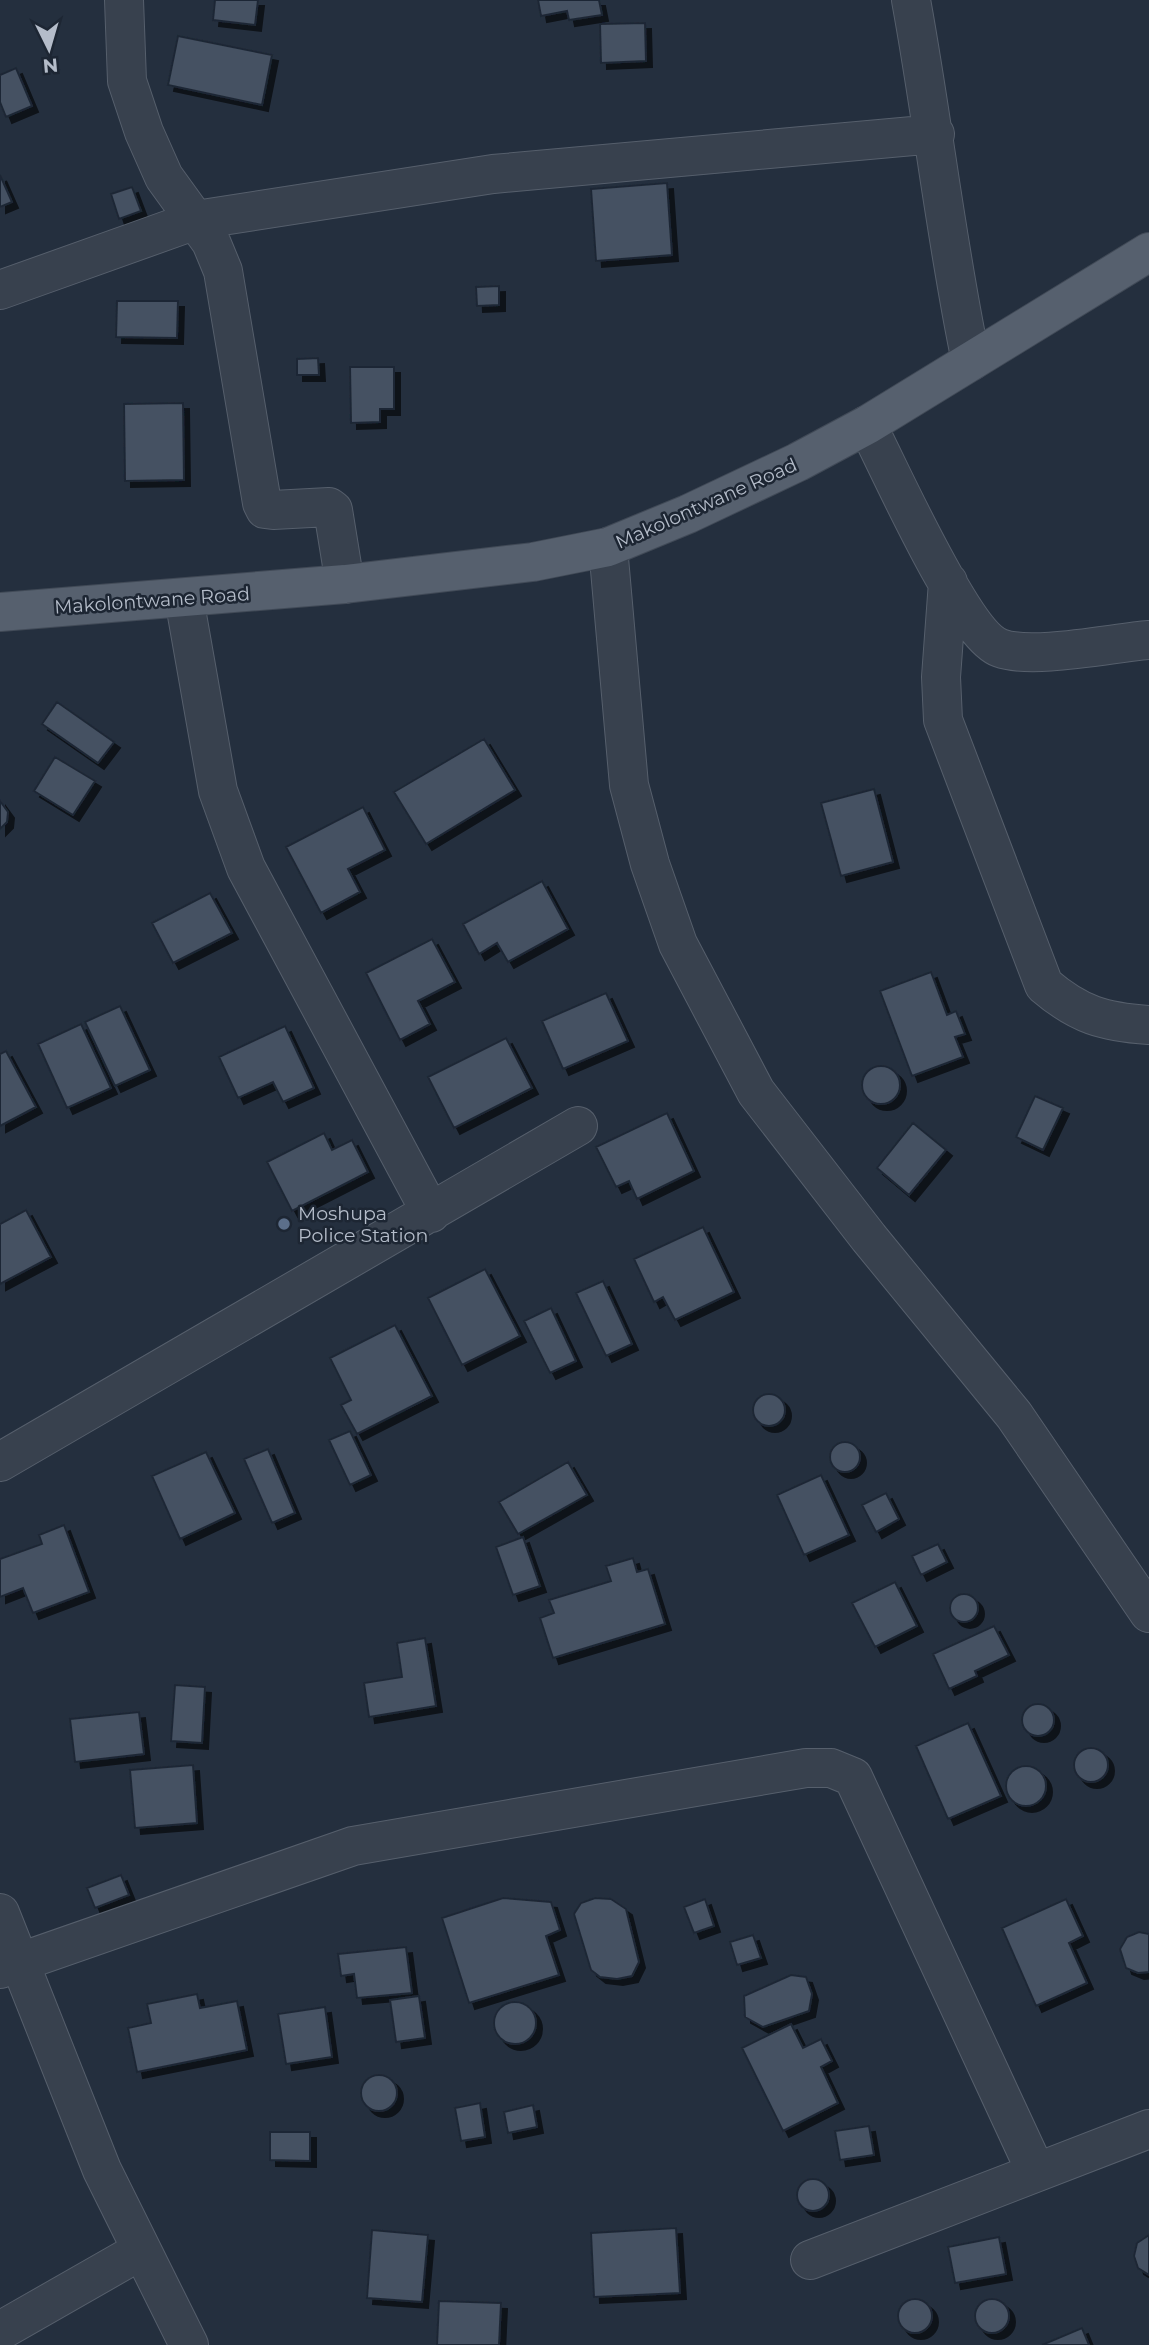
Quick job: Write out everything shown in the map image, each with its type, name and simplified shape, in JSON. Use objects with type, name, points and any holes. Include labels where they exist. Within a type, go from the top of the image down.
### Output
[{"type":"main road","name":"Makolontwane Road","points":[[0,612],[345,584],[533,562],[608,547],[688,514],[798,462],[867,425],[1149,252]]},
{"type":"street","points":[[124,0],[127,81],[144,132],[164,177],[211,242],[223,271],[262,503],[265,509],[273,510],[329,507],[333,510],[345,584]]},
{"type":"street","points":[[911,0],[935,134],[955,283],[971,362]]},
{"type":"street","points":[[0,290],[196,219],[493,174],[935,134]]},
{"type":"street","points":[[867,425],[948,582],[976,628],[999,648],[1027,652],[1149,640]]},
{"type":"street","points":[[608,547],[629,785],[650,864],[678,943],[756,1092],[869,1238],[1014,1415],[1149,1613]]},
{"type":"street","points":[[948,582],[941,677],[943,720],[1044,985],[1070,1007],[1115,1023],[1149,1026]]},
{"type":"street","points":[[184,598],[219,790],[246,868],[431,1213]]},
{"type":"street","points":[[0,1462],[578,1126]]},
{"type":"street","points":[[10,1965],[353,1846],[806,1768],[831,1768],[853,1777],[1036,2172]]},
{"type":"street","points":[[0,1913],[10,1965],[140,2251],[189,2345]]},
{"type":"street","points":[[810,2260],[1149,2129]]},
{"type":"street","points":[[0,2331],[140,2251]]},
{"type":"building","points":[[215,0],[258,0],[255,25],[213,20]]},
{"type":"building","points":[[538,0],[599,0],[602,15],[569,20],[567,11],[541,16]]},
{"type":"building","points":[[645,23],[646,61],[601,63],[600,24]]},
{"type":"building","points":[[178,36],[272,55],[262,105],[168,85]]},
{"type":"building","points":[[16,68],[32,106],[6,117],[0,102],[0,75]]},
{"type":"building","points":[[0,175],[12,202],[0,207]]},
{"type":"building","points":[[667,183],[672,255],[596,261],[591,189]]},
{"type":"building","points":[[132,187],[141,211],[119,219],[111,194]]},
{"type":"building","points":[[499,286],[499,305],[477,306],[476,287]]},
{"type":"building","points":[[117,301],[178,301],[177,338],[116,337]]},
{"type":"building","points":[[318,358],[319,375],[297,375],[297,359]]},
{"type":"building","points":[[350,367],[394,367],[394,409],[380,409],[380,422],[351,423]]},
{"type":"building","points":[[183,403],[184,480],[125,481],[124,404]]},
{"type":"building","points":[[57,702],[114,742],[98,763],[42,724]]},
{"type":"building","points":[[484,739],[515,790],[426,844],[394,792]]},
{"type":"building","points":[[55,757],[95,781],[73,815],[34,791]]},
{"type":"building","points":[[874,789],[893,862],[841,876],[821,803]]},
{"type":"building","points":[[0,801],[8,812],[7,822],[0,829]]},
{"type":"building","points":[[363,807],[385,850],[348,869],[360,892],[321,913],[286,847]]},
{"type":"building","points":[[542,881],[568,929],[508,962],[497,943],[479,954],[463,924]]},
{"type":"building","points":[[210,893],[232,933],[173,963],[152,923]]},
{"type":"building","points":[[432,939],[455,982],[418,1001],[430,1024],[400,1040],[366,973]]},
{"type":"building","points":[[931,972],[947,1015],[956,1011],[965,1034],[955,1037],[963,1057],[912,1076],[880,991]]},
{"type":"building","points":[[606,993],[628,1041],[563,1069],[542,1021]]},
{"type":"building","points":[[120,1006],[150,1070],[115,1086],[85,1022]]},
{"type":"building","points":[[81,1024],[111,1088],[67,1108],[38,1044]]},
{"type":"building","points":[[285,1026],[314,1088],[283,1102],[273,1082],[238,1098],[219,1057]]},
{"type":"building","points":[[506,1038],[532,1088],[454,1128],[428,1077]]},
{"type":"building","points":[[6,1051],[36,1107],[0,1126],[0,1054]]},
{"type":"building","points":[[881,1066],[894,1072],[900,1085],[894,1098],[881,1104],[868,1098],[862,1085],[868,1072]]},
{"type":"building","points":[[1035,1096],[1063,1108],[1043,1150],[1016,1137]]},
{"type":"building","points":[[667,1113],[694,1171],[637,1199],[629,1181],[616,1187],[596,1147]]},
{"type":"building","points":[[913,1123],[946,1150],[909,1195],[877,1168]]},
{"type":"building","points":[[324,1133],[332,1150],[352,1140],[368,1172],[292,1211],[267,1162]]},
{"type":"building","points":[[26,1210],[51,1257],[0,1284],[0,1224]]},
{"type":"building","points":[[703,1227],[734,1292],[675,1320],[663,1297],[654,1302],[634,1259]]},
{"type":"building","points":[[485,1269],[520,1336],[462,1365],[428,1298]]},
{"type":"building","points":[[603,1281],[632,1344],[606,1356],[576,1293]]},
{"type":"building","points":[[551,1308],[576,1361],[550,1373],[524,1321]]},
{"type":"building","points":[[395,1325],[432,1396],[357,1434],[341,1405],[351,1400],[330,1358]]},
{"type":"building","points":[[769,1394],[780,1399],[785,1410],[780,1421],[769,1426],[758,1421],[753,1410],[758,1399]]},
{"type":"building","points":[[350,1431],[371,1475],[350,1485],[329,1440]]},
{"type":"building","points":[[845,1442],[856,1446],[860,1457],[856,1468],[845,1472],[834,1468],[830,1457],[834,1446]]},
{"type":"building","points":[[268,1449],[295,1513],[272,1523],[244,1459]]},
{"type":"building","points":[[206,1452],[235,1513],[180,1539],[152,1476]]},
{"type":"building","points":[[568,1462],[587,1495],[518,1534],[499,1502]]},
{"type":"building","points":[[821,1475],[849,1535],[804,1555],[777,1495]]},
{"type":"building","points":[[886,1493],[899,1519],[876,1532],[862,1505]]},
{"type":"building","points":[[64,1525],[89,1592],[33,1613],[23,1588],[0,1597],[0,1559],[42,1544],[39,1535]]},
{"type":"building","points":[[523,1537],[540,1586],[513,1595],[496,1547]]},
{"type":"building","points":[[938,1544],[947,1562],[921,1575],[912,1556]]},
{"type":"building","points":[[633,1558],[637,1572],[648,1569],[665,1624],[553,1658],[540,1618],[554,1613],[549,1600],[611,1581],[606,1566]]},
{"type":"building","points":[[895,1582],[917,1626],[875,1647],[852,1603]]},
{"type":"building","points":[[964,1594],[974,1598],[978,1608],[974,1618],[964,1622],[954,1618],[950,1608],[954,1598]]},
{"type":"building","points":[[994,1626],[1009,1655],[975,1671],[977,1676],[949,1689],[933,1654]]},
{"type":"building","points":[[425,1638],[436,1706],[369,1717],[364,1683],[402,1677],[397,1643]]},
{"type":"building","points":[[175,1685],[205,1687],[202,1743],[171,1741]]},
{"type":"building","points":[[1038,1704],[1049,1709],[1054,1720],[1049,1731],[1038,1736],[1027,1731],[1022,1720],[1027,1709]]},
{"type":"building","points":[[139,1712],[144,1754],[75,1762],[70,1719]]},
{"type":"building","points":[[968,1723],[1001,1796],[948,1819],[916,1746]]},
{"type":"building","points":[[1091,1748],[1103,1753],[1108,1765],[1103,1777],[1091,1782],[1079,1777],[1074,1765],[1079,1753]]},
{"type":"building","points":[[193,1765],[197,1823],[135,1828],[130,1770]]},
{"type":"building","points":[[1026,1766],[1040,1772],[1046,1786],[1040,1800],[1026,1806],[1012,1800],[1006,1786],[1012,1772]]},
{"type":"building","points":[[121,1875],[129,1895],[95,1908],[87,1888]]},
{"type":"building","points":[[503,1898],[551,1902],[560,1930],[546,1936],[559,1975],[469,2003],[442,1918]]},
{"type":"building","points":[[595,1898],[611,1899],[626,1909],[639,1962],[632,1976],[617,1979],[600,1977],[591,1970],[574,1914],[581,1903]]},
{"type":"building","points":[[705,1899],[714,1926],[694,1933],[684,1907]]},
{"type":"building","points":[[1066,1899],[1083,1936],[1069,1943],[1087,1983],[1036,2006],[1002,1928]]},
{"type":"building","points":[[1139,1932],[1149,1934],[1149,1972],[1138,1973],[1126,1968],[1120,1949],[1127,1937]]},
{"type":"building","points":[[753,1935],[761,1958],[737,1965],[730,1942]]},
{"type":"building","points":[[406,1947],[412,1993],[357,1998],[354,1974],[341,1976],[338,1954]]},
{"type":"building","points":[[791,1975],[806,1977],[812,1994],[809,2011],[763,2027],[745,2017],[744,1996]]},
{"type":"building","points":[[197,1994],[200,2008],[237,2001],[247,2050],[137,2072],[128,2028],[151,2023],[147,2004]]},
{"type":"building","points":[[419,1996],[425,2038],[396,2042],[390,2000]]},
{"type":"building","points":[[515,2002],[530,2008],[536,2023],[530,2038],[515,2044],[500,2038],[494,2023],[500,2008]]},
{"type":"building","points":[[325,2007],[332,2057],[286,2064],[278,2014]]},
{"type":"building","points":[[791,2024],[803,2048],[821,2039],[832,2061],[821,2067],[838,2103],[783,2131],[742,2048]]},
{"type":"building","points":[[379,2075],[392,2080],[397,2093],[392,2106],[379,2111],[366,2106],[361,2093],[366,2080]]},
{"type":"building","points":[[480,2103],[485,2137],[461,2141],[455,2108]]},
{"type":"building","points":[[533,2105],[537,2127],[508,2133],[504,2112]]},
{"type":"building","points":[[869,2126],[874,2155],[840,2160],[835,2131]]},
{"type":"building","points":[[270,2132],[310,2132],[310,2161],[270,2160]]},
{"type":"building","points":[[813,2179],[824,2184],[829,2195],[824,2206],[813,2211],[802,2206],[797,2195],[802,2184]]},
{"type":"building","points":[[676,2228],[680,2293],[594,2297],[591,2233]]},
{"type":"building","points":[[372,2230],[428,2235],[422,2302],[367,2298]]},
{"type":"building","points":[[1149,2235],[1149,2275],[1138,2268],[1134,2256],[1137,2243]]},
{"type":"building","points":[[999,2237],[1006,2274],[955,2283],[948,2247]]},
{"type":"building","points":[[915,2299],[927,2304],[932,2316],[927,2328],[915,2333],[903,2328],[898,2316],[903,2304]]},
{"type":"building","points":[[992,2299],[1004,2304],[1009,2316],[1004,2328],[992,2333],[980,2328],[975,2316],[980,2304]]},
{"type":"building","points":[[439,2301],[501,2303],[499,2345],[437,2345]]},
{"type":"building","points":[[1082,2328],[1089,2345],[1042,2345]]},
{"type":"place","name":"Moshupa Police Station","points":[[284,1224]]}]
